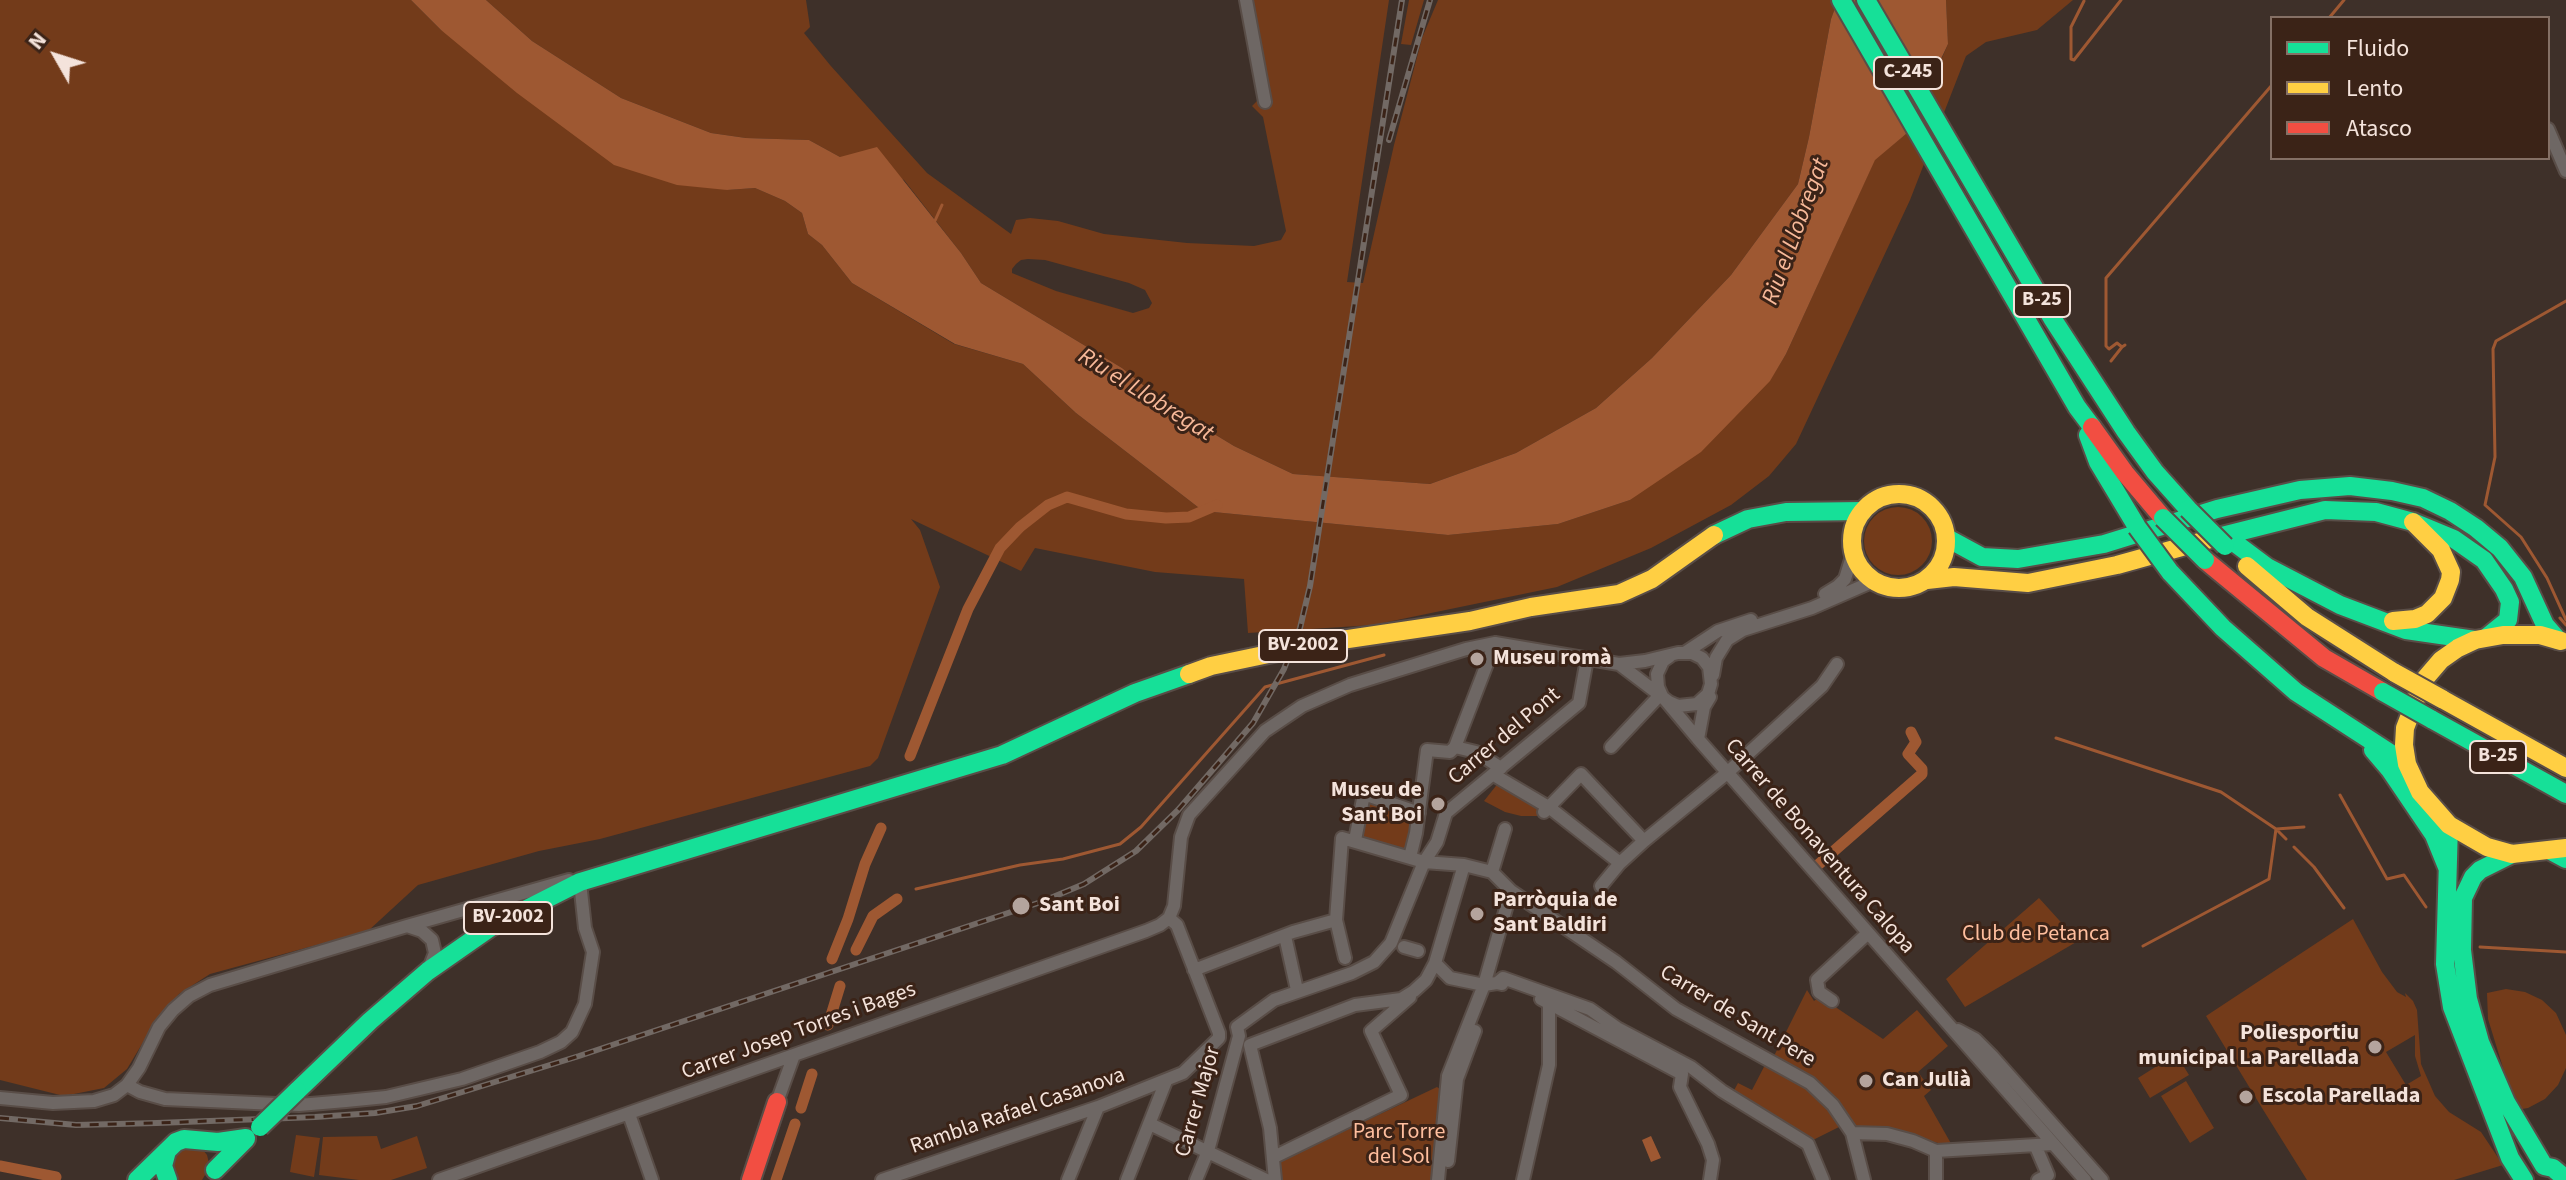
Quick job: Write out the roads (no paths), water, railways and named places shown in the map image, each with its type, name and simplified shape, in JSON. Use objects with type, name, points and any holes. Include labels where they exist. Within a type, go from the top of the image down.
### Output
[{"type":"main road","name":"C-245","points":[[1841,0],[1952,189]]},
{"type":"main road","name":"C-245","points":[[1866,0],[1963,167]]},
{"type":"main road","name":"B-25","points":[[1963,167],[2052,318],[2155,472],[2307,617],[2395,673],[2566,768]]},
{"type":"main road","name":"B-25","points":[[1952,189],[2077,407],[2125,473],[2163,518],[2205,560],[2324,658],[2566,794]]},
{"type":"main road","points":[[2077,407],[2098,462],[2137,527],[2170,572],[2223,628],[2296,692],[2407,764]]},
{"type":"main road","points":[[1947,538],[1982,557],[2018,559],[2104,544],[2217,509],[2300,490],[2350,486],[2392,491],[2423,498],[2450,511],[2500,548],[2523,577],[2545,625],[2562,642]]},
{"type":"main road","points":[[1819,511],[1835,522],[1853,547],[1860,568],[1874,581],[1887,587],[1901,589],[1927,580],[1943,559],[1947,538],[1935,510],[1916,497],[1891,494],[1874,501],[1863,511],[1855,525],[1853,547]]},
{"type":"main road","points":[[1927,580],[1954,577],[2028,583],[2117,565],[2325,510],[2376,512],[2413,522],[2454,539],[2484,560],[2504,589],[2510,602],[2508,620],[2441,660],[2423,681],[2405,728],[2407,764],[2420,792],[2449,825],[2487,847],[2512,854],[2561,853]]},
{"type":"main road","name":"BV-2002","points":[[214,1176],[253,1132],[370,1021],[428,971],[491,927],[580,882],[1002,755],[1135,693],[1211,666],[1271,652],[1619,594],[1652,579],[1703,542],[1748,519],[1786,512],[1863,511]]},
{"type":"main road","points":[[2387,622],[2415,619],[2427,614],[2443,598],[2450,580],[2451,572],[2441,550],[2413,522]]},
{"type":"main road","points":[[2230,544],[2340,605],[2406,630],[2481,638],[2540,635],[2562,642]]},
{"type":"main road","points":[[2356,731],[2390,770],[2434,835],[2447,867]]},
{"type":"main road","points":[[2449,825],[2445,964],[2452,1007],[2510,1158],[2524,1180]]},
{"type":"main road","points":[[2512,854],[2480,870],[2463,898],[2462,950],[2468,999],[2480,1042],[2506,1102],[2544,1166],[2553,1168],[2566,1179]]},
{"type":"main road","points":[[751,1180],[777,1102]]},
{"type":"main road","points":[[137,1180],[176,1142],[191,1138],[227,1142],[253,1132]]},
{"type":"main road","points":[[203,1141],[214,1154],[214,1176]]},
{"type":"main road","points":[[167,1151],[163,1166],[168,1180]]},
{"type":"street","points":[[1246,0],[1265,102]]},
{"type":"street","points":[[2550,134],[2566,171]]},
{"type":"street","points":[[1275,1180],[1274,1157],[1250,1045],[1239,1036],[1219,1033],[1177,925],[1169,918],[1174,906],[1185,822],[1265,731],[1302,706],[1343,687],[1495,643],[1619,664],[1686,652],[1718,631],[1803,604],[1832,590],[1845,579],[1853,547]]},
{"type":"street","points":[[1670,656],[1661,665],[1657,678],[1662,697],[1678,706],[1693,706],[1705,698],[1716,658],[1727,640],[1743,630],[1803,611],[1874,581]]},
{"type":"street","points":[[1409,857],[1416,833],[1427,750],[1450,752],[1455,747],[1495,643]]},
{"type":"street","points":[[1686,652],[1706,662],[1711,673],[1710,697],[1704,707],[1698,739]]},
{"type":"street","name":"Carrer del Pont","points":[[1239,1036],[1237,1027],[1259,1009],[1297,990],[1352,973],[1374,962],[1391,943],[1422,865],[1438,840],[1446,813],[1579,703],[1587,659]]},
{"type":"street","name":"Carrer de Bonaventura Calopa","points":[[1619,664],[1662,697],[2085,1180]]},
{"type":"street","points":[[1601,886],[1644,841],[1727,773],[1822,686],[1837,664]]},
{"type":"street","points":[[1611,747],[1662,697]]},
{"type":"street","points":[[1455,747],[1476,752],[1547,810],[1620,863]]},
{"type":"street","points":[[1547,810],[1581,774],[1644,841]]},
{"type":"street","points":[[1355,840],[1364,794],[1419,813]]},
{"type":"street","points":[[1345,958],[1336,920],[1342,838],[1409,857],[1422,865],[1466,865],[1492,872],[1505,829]]},
{"type":"street","points":[[1274,1157],[1401,1095],[1371,1031],[1426,980],[1429,958],[1466,865]]},
{"type":"street","points":[[0,1098],[53,1103],[94,1101],[114,1095],[127,1085],[150,1049],[159,1027],[173,1010],[189,996],[210,985],[538,887],[626,867]]},
{"type":"street","name":"Carrer de Sant Pere","points":[[1492,872],[1511,891],[1616,962],[1676,1009],[1810,1083],[1833,1105],[1852,1133],[1864,1180]]},
{"type":"street","points":[[127,1085],[165,1099],[299,1105],[386,1097],[462,1079],[540,1052],[561,1042],[572,1032],[585,1004],[593,952],[585,928],[580,882]]},
{"type":"street","points":[[1446,1180],[1457,1079],[1484,1007],[1511,891]]},
{"type":"street","name":"Carrer Josep Torres i Bages","points":[[439,1180],[1146,931],[1169,918]]},
{"type":"street","points":[[1194,970],[1293,932],[1336,920]]},
{"type":"street","points":[[407,926],[422,931],[432,940],[435,956],[428,971]]},
{"type":"street","points":[[1832,1001],[1813,986],[1868,933]]},
{"type":"street","points":[[1285,936],[1297,990]]},
{"type":"street","points":[[1404,947],[1429,958],[1450,978],[1490,984],[1549,1002],[1682,1074],[1680,1087],[1713,1160],[1710,1180]]},
{"type":"street","points":[[1438,1180],[1448,1076],[1490,984],[1503,978],[1590,1009],[1617,1028],[1691,1067],[1722,1091],[1808,1144],[1823,1180]]},
{"type":"street","points":[[1250,1045],[1355,1005],[1401,999],[1414,991]]},
{"type":"street","points":[[1523,1180],[1549,1065],[1549,1002]]},
{"type":"street","name":"Carrer de Bonaventura Calopa","points":[[1946,1021],[1975,1039],[2102,1180]]},
{"type":"street","name":"Rambla Rafael Casanova","points":[[882,1180],[1166,1081],[1183,1073],[1219,1038],[1219,1033]]},
{"type":"street","name":"Carrer Major","points":[[1196,1180],[1208,1151],[1239,1036]]},
{"type":"street","name":"Carrer de Bonaventura Calopa","points":[[1975,1039],[1976,1051],[1983,1063]]},
{"type":"street","points":[[777,1102],[794,1055]]},
{"type":"street","points":[[758,1068],[766,1069],[774,1076],[778,1084],[777,1102]]},
{"type":"street","points":[[1127,1180],[1166,1081]]},
{"type":"street","points":[[1068,1180],[1098,1107]]},
{"type":"street","points":[[629,1114],[652,1180]]},
{"type":"street","points":[[1150,1124],[1266,1180]]},
{"type":"street","points":[[1852,1133],[1887,1134],[1936,1151],[2053,1144]]},
{"type":"street","points":[[2036,1147],[2048,1175],[2038,1180]]},
{"type":"street","points":[[1936,1151],[1936,1180]]},
{"type":"street","points":[[2510,1158],[2511,1180]]},
{"type":"street","points":[[926,1180],[933,1163]]},
{"type":"water","name":"Riu el Llobregat","points":[[411,0],[486,0],[532,41],[621,98],[711,133],[746,138],[809,140],[840,157],[877,147],[981,283],[1122,368],[1173,409],[1234,446],[1293,474],[1430,484],[1516,453],[1596,408],[1652,358],[1731,275],[1798,184],[1831,19],[1838,0],[1946,0],[1948,44],[1906,134],[1875,160],[1786,354],[1770,381],[1701,452],[1630,500],[1558,524],[1448,535],[1203,511],[1076,413],[1023,364],[955,344],[852,283],[822,245],[808,234],[802,213],[785,201],[755,188],[727,190],[677,185],[614,165],[517,93],[441,30]]},
{"type":"water","points":[[1651,1136],[1661,1158],[1651,1162],[1642,1140]]},
{"type":"waterway","points":[[2084,1],[2071,27],[2071,59],[2074,60],[2121,0]]},
{"type":"waterway","points":[[2331,16],[2344,0]]},
{"type":"waterway","points":[[2125,345],[2122,347],[2117,343],[2109,349],[2106,346],[2106,278],[2270,87]]},
{"type":"waterway","points":[[934,223],[942,205]]},
{"type":"waterway","points":[[2566,301],[2496,341],[2493,349],[2495,457],[2485,505],[2521,537],[2547,578],[2566,620]]},
{"type":"waterway","points":[[2111,361],[2122,347]]},
{"type":"waterway","points":[[910,756],[968,609],[1000,548],[1020,527],[1048,505],[1067,497],[1126,514],[1166,518],[1189,517],[1217,505]]},
{"type":"waterway","points":[[2560,618],[2566,625]]},
{"type":"waterway","points":[[916,889],[1120,844],[1141,827],[1265,687],[1384,655]]},
{"type":"waterway","points":[[1819,864],[1922,774],[1922,769],[1908,754],[1916,742],[1911,732]]},
{"type":"waterway","points":[[2056,738],[2221,792],[2286,839]]},
{"type":"waterway","points":[[2340,795],[2387,879],[2404,875],[2426,907]]},
{"type":"waterway","points":[[2143,946],[2269,879],[2276,829],[2304,827]]},
{"type":"waterway","points":[[832,959],[881,828]]},
{"type":"waterway","points":[[2294,847],[2314,867],[2344,908]]},
{"type":"waterway","points":[[856,950],[873,916],[897,899]]},
{"type":"waterway","points":[[2480,947],[2566,952]]},
{"type":"waterway","points":[[828,1025],[840,986]]},
{"type":"waterway","points":[[801,1108],[812,1074]]},
{"type":"waterway","points":[[776,1180],[795,1124]]},
{"type":"waterway","points":[[0,1166],[56,1177]]},
{"type":"railway","points":[[0,1118],[76,1125],[157,1123],[315,1117],[375,1113],[417,1106],[579,1056],[1041,902],[1084,884],[1136,851],[1178,810],[1253,723],[1284,669],[1300,628],[1310,586],[1402,0]]},
{"type":"railway","points":[[1389,140],[1430,0]]},
{"type":"place","name":"Museu romà","points":[[1477,659]]},
{"type":"place","name":"Museu de Sant Boi","points":[[1438,804]]},
{"type":"place","name":"Sant Boi","points":[[1021,906]]},
{"type":"place","name":"Parròquia de Sant Baldiri","points":[[1477,914]]},
{"type":"place","name":"Poliesportiu municipal La Parellada","points":[[2375,1047]]},
{"type":"place","name":"Can Julià","points":[[1866,1081]]},
{"type":"place","name":"Escola Parellada","points":[[2246,1097]]},
{"type":"park label","name":"Club de Petanca","points":[[2036,935]]},
{"type":"park label","name":"Parc Torre del Sol","points":[[1399,1146]]}]
